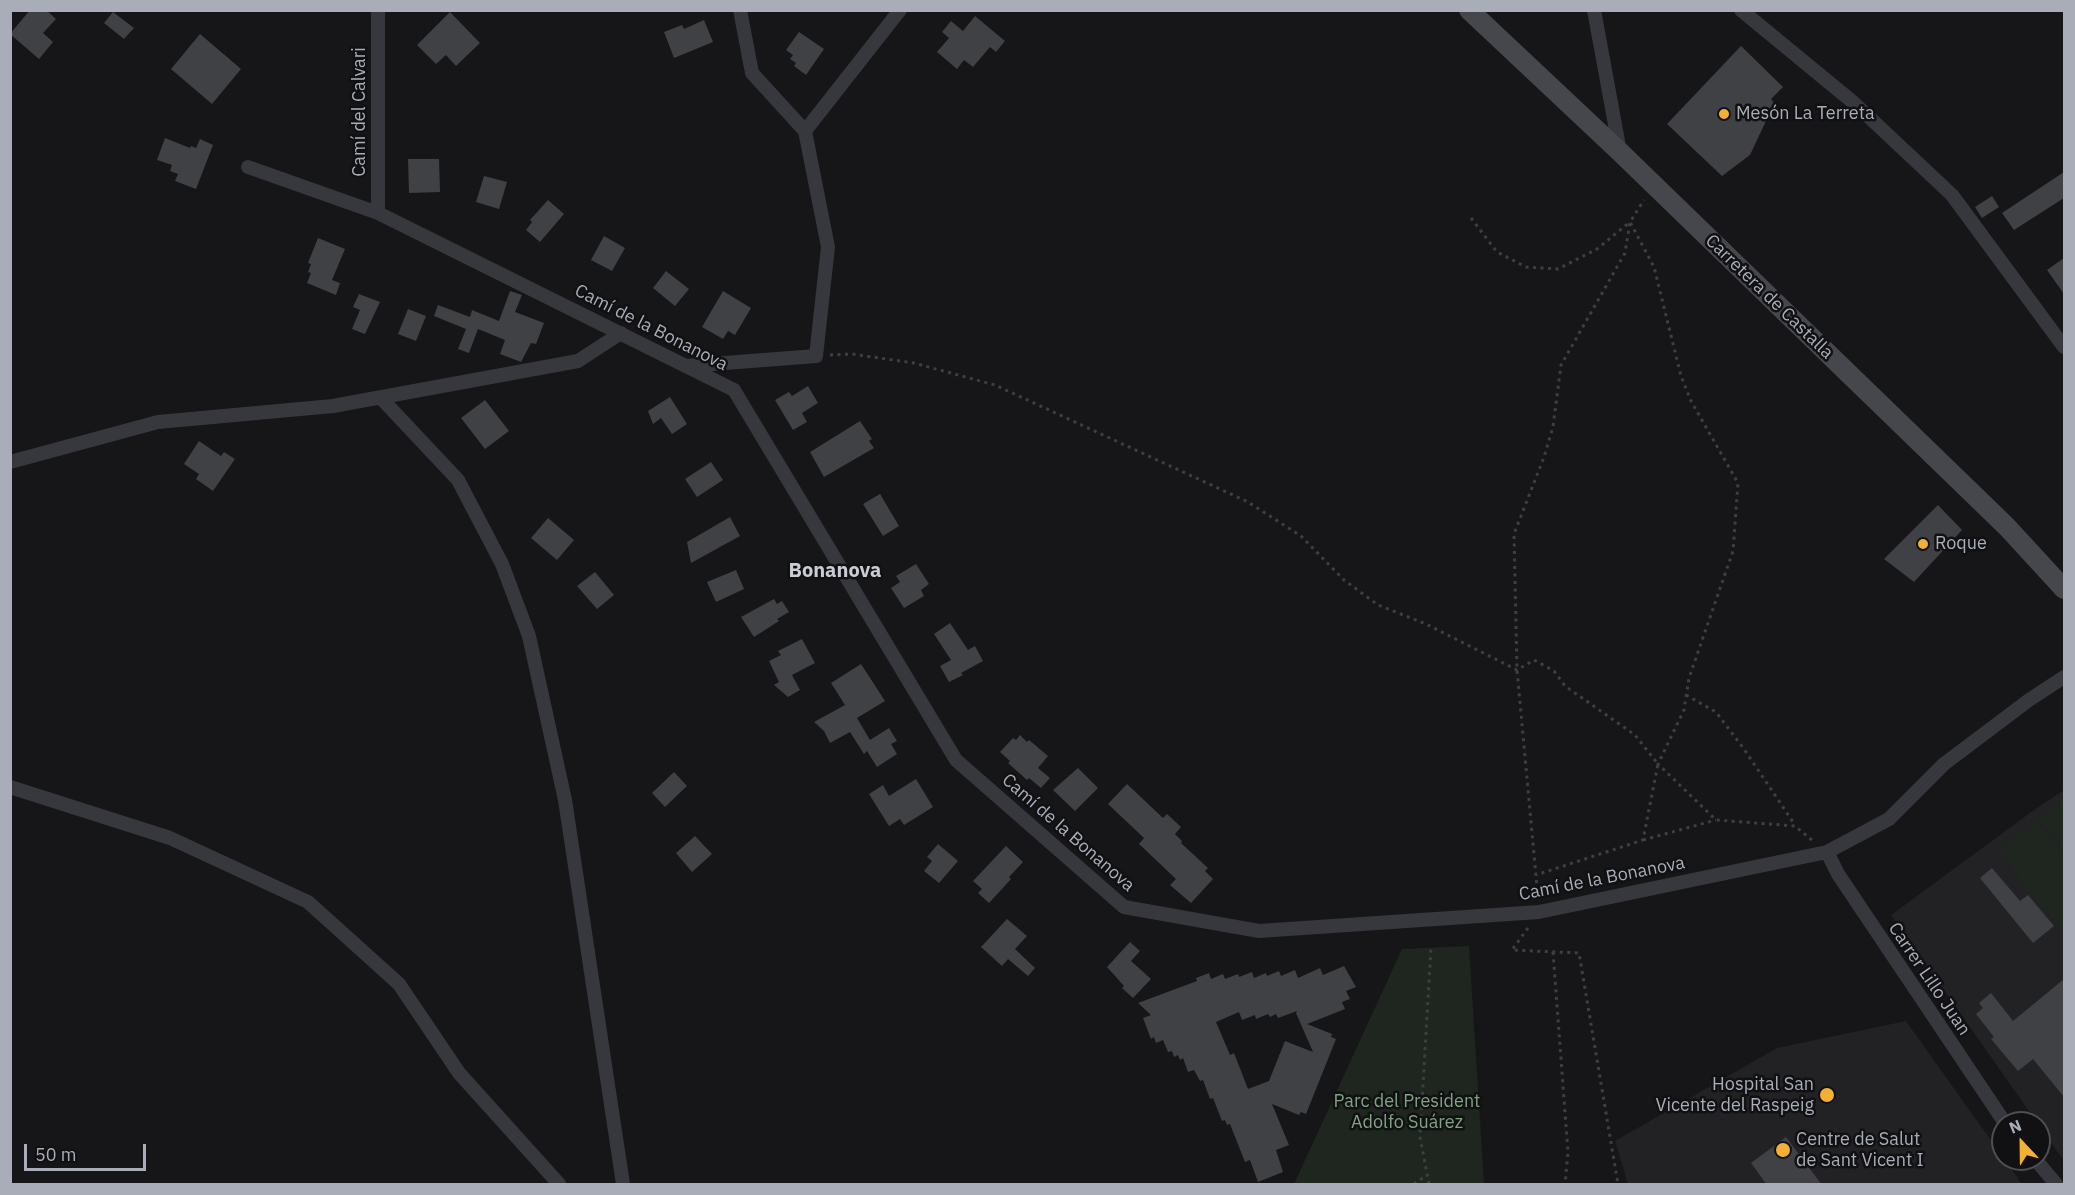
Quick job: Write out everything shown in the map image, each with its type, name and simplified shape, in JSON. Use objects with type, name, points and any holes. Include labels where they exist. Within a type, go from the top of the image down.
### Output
[{"type":"main road","name":"Carretera de Castalla","points":[[1469,10],[1620,152],[2007,528],[2064,589]]},
{"type":"street","name":"Camí del Calvari","points":[[378,10],[378,213]]},
{"type":"street","points":[[684,366],[816,356],[828,247],[805,131],[752,74],[740,10]]},
{"type":"street","points":[[805,131],[900,10]]},
{"type":"street","points":[[1594,10],[1620,152]]},
{"type":"street","points":[[1741,10],[1854,103],[1952,195],[2064,347]]},
{"type":"street","name":"Camí de la Bonanova","points":[[248,167],[378,213],[734,390],[956,760],[1124,907],[1259,931],[1539,912],[1827,852],[1889,819],[1944,764],[2029,700],[2064,677]]},
{"type":"street","points":[[10,462],[158,422],[333,406],[578,361],[621,333]]},
{"type":"street","points":[[381,398],[458,480],[502,564],[529,636],[566,800],[623,1185]]},
{"type":"street","points":[[10,787],[170,838],[308,902],[399,984],[459,1073],[560,1185]]},
{"type":"street","name":"Carrer Lillo Juan","points":[[1827,852],[1838,874],[1997,1111]]},
{"type":"street","points":[[2044,1171],[2056,1185]]},
{"type":"path","points":[[1471,218],[1497,252],[1526,267],[1558,269],[1597,249],[1630,222],[1653,185]]},
{"type":"path","points":[[1618,1185],[1579,953],[1512,950],[1539,912],[1517,670],[1514,534],[1544,457],[1553,427],[1561,365],[1625,253],[1630,222]]},
{"type":"path","points":[[1630,222],[1654,267],[1681,376],[1691,401],[1738,483],[1733,551],[1689,678],[1684,710],[1658,764],[1643,840]]},
{"type":"path","points":[[816,356],[852,354],[914,363],[995,385],[1248,502],[1301,536],[1344,580],[1378,605],[1426,624],[1517,670]]},
{"type":"path","points":[[1517,670],[1534,660],[1554,671],[1565,686],[1635,735],[1658,764],[1716,820]]},
{"type":"path","points":[[1686,695],[1716,712],[1744,749],[1795,826],[1827,852]]},
{"type":"path","points":[[1536,875],[1643,840],[1716,820],[1795,826]]},
{"type":"path","points":[[1430,1185],[1420,1137],[1431,947]]},
{"type":"path","points":[[1553,952],[1568,1152],[1565,1185]]},
{"type":"path","points":[[1414,1185],[1427,1175]]},
{"type":"shaded area","points":[[2064,790],[2064,1161],[2051,1143],[2051,1111],[2029,1111],[1891,915]]},
{"type":"shaded area","name":"Hospital San Vicente del Raspeig","points":[[1906,1021],[1991,1140],[1991,1171],[2013,1171],[2022,1184],[1628,1184],[1615,1141],[1777,1048]]},
{"type":"green space","points":[[2064,799],[2064,851],[2039,819]]},
{"type":"green space","points":[[2037,821],[2064,855],[2063,932],[1999,852]]},
{"type":"green space","name":"Parc del President Adolfo Suárez","points":[[1469,946],[1484,1184],[1294,1184],[1402,949]]},
{"type":"building","points":[[30,10],[46,10],[56,19],[43,33],[53,42],[39,59],[10,34]]},
{"type":"building","points":[[113,12],[134,28],[124,39],[104,23]]},
{"type":"building","points":[[450,12],[480,43],[456,66],[446,55],[436,64],[417,45]]},
{"type":"building","points":[[975,16],[1005,41],[996,52],[990,47],[973,67],[964,60],[957,69],[937,52],[949,38],[942,32],[951,21],[963,31]]},
{"type":"building","points":[[704,20],[713,42],[674,58],[664,32],[682,25],[684,29]]},
{"type":"building","points":[[799,32],[824,49],[806,75],[794,66],[796,63],[790,59],[793,55],[786,50]]},
{"type":"building","points":[[200,34],[241,69],[212,104],[171,69]]},
{"type":"building","name":"Mesón La Terreta","points":[[1741,46],[1783,87],[1771,99],[1778,108],[1766,121],[1750,155],[1722,176],[1667,124]]},
{"type":"building","points":[[165,138],[190,148],[191,146],[196,148],[200,139],[213,145],[196,189],[175,181],[178,174],[170,171],[172,165],[157,160]]},
{"type":"building","points":[[408,159],[439,159],[440,192],[409,193]]},
{"type":"building","points":[[2064,172],[2064,198],[2014,230],[2002,213]]},
{"type":"building","points":[[484,176],[507,182],[499,209],[476,202]]},
{"type":"building","points":[[1992,196],[1999,207],[1982,218],[1975,207]]},
{"type":"building","points":[[548,200],[564,214],[540,242],[526,230],[532,222],[530,220]]},
{"type":"building","points":[[604,236],[625,248],[612,271],[591,260]]},
{"type":"building","points":[[318,238],[345,249],[332,280],[340,283],[336,295],[307,283],[311,273],[308,272],[311,264],[308,263]]},
{"type":"building","points":[[2064,258],[2064,294],[2047,270]]},
{"type":"building","points":[[666,271],[689,289],[675,306],[653,288]]},
{"type":"building","points":[[510,291],[522,295],[515,312],[544,323],[536,344],[531,343],[521,362],[500,354],[505,340],[478,329],[469,353],[458,349],[466,329],[434,316],[438,305],[470,317],[472,310],[499,321]]},
{"type":"building","points":[[723,291],[751,308],[735,335],[728,331],[723,339],[702,327]]},
{"type":"building","points":[[359,294],[380,302],[365,334],[352,329],[360,310],[353,307]]},
{"type":"building","points":[[408,309],[426,316],[416,341],[398,334]]},
{"type":"building","points":[[808,386],[818,403],[802,413],[807,422],[793,430],[775,400],[789,392],[792,396]]},
{"type":"building","points":[[670,397],[687,424],[672,434],[661,418],[653,424],[648,411]]},
{"type":"building","points":[[485,400],[509,431],[485,449],[461,418]]},
{"type":"building","points":[[860,421],[872,439],[869,441],[874,448],[824,477],[810,452]]},
{"type":"building","points":[[199,441],[221,456],[224,452],[235,459],[213,491],[196,479],[199,474],[184,464]]},
{"type":"building","points":[[711,462],[723,480],[697,497],[685,479]]},
{"type":"building","points":[[880,494],[899,526],[883,536],[863,504]]},
{"type":"building","points":[[1938,505],[1962,530],[1914,582],[1884,559]]},
{"type":"building","points":[[730,517],[740,536],[691,563],[687,542]]},
{"type":"building","points":[[548,518],[574,540],[557,560],[531,538]]},
{"type":"building","points":[[916,564],[929,584],[921,590],[924,596],[904,608],[891,588],[900,582],[896,576]]},
{"type":"building","points":[[736,570],[744,589],[716,602],[707,582]]},
{"type":"building","points":[[595,572],[614,595],[597,609],[577,586]]},
{"type":"building","points":[[774,599],[777,604],[782,601],[789,612],[754,637],[741,617]]},
{"type":"building","points":[[950,623],[968,650],[975,646],[983,661],[949,682],[940,666],[951,660],[934,634]]},
{"type":"building","points":[[802,639],[815,663],[792,675],[800,690],[788,697],[774,685],[779,682],[769,661],[781,655],[778,651]]},
{"type":"building","points":[[861,664],[885,701],[857,718],[870,740],[889,728],[897,741],[891,744],[897,754],[877,767],[867,751],[864,754],[850,732],[830,743],[824,731],[814,722],[845,705],[831,683]]},
{"type":"building","points":[[1020,735],[1048,756],[1038,768],[1050,778],[1041,788],[1029,778],[1027,780],[1008,763],[1010,761],[1000,752],[1013,738],[1016,740]]},
{"type":"building","points":[[1078,768],[1098,788],[1075,811],[1053,790]]},
{"type":"building","points":[[674,772],[687,786],[665,807],[652,793]]},
{"type":"building","points":[[916,779],[933,807],[904,825],[900,819],[889,826],[869,794],[883,785],[889,796]]},
{"type":"building","points":[[1127,784],[1163,818],[1167,814],[1181,827],[1175,834],[1182,841],[1181,843],[1208,868],[1205,871],[1213,879],[1191,903],[1170,885],[1176,879],[1139,844],[1144,838],[1108,804]]},
{"type":"building","points":[[695,836],[712,854],[692,872],[676,853]]},
{"type":"building","points":[[938,844],[958,861],[939,883],[924,871],[932,861],[927,857]]},
{"type":"building","points":[[1006,846],[1023,862],[989,903],[978,893],[982,889],[973,881]]},
{"type":"building","points":[[1992,868],[2020,901],[2028,895],[2054,926],[2033,943],[1980,878]]},
{"type":"building","points":[[1007,919],[1027,936],[1015,949],[1035,968],[1028,976],[1008,959],[1002,966],[981,947]]},
{"type":"building","points":[[1130,942],[1140,951],[1131,961],[1151,979],[1133,998],[1122,988],[1124,986],[1107,967]]},
{"type":"building","points":[[1344,966],[1356,987],[1346,991],[1350,999],[1342,1002],[1345,1009],[1307,1024],[1332,1034],[1331,1037],[1336,1039],[1306,1114],[1301,1112],[1299,1115],[1272,1104],[1289,1145],[1276,1150],[1283,1172],[1258,1182],[1250,1160],[1245,1162],[1230,1124],[1227,1125],[1225,1120],[1222,1121],[1203,1080],[1200,1081],[1194,1070],[1188,1072],[1183,1058],[1180,1060],[1178,1055],[1174,1057],[1172,1051],[1168,1052],[1163,1040],[1156,1043],[1154,1037],[1151,1039],[1143,1018],[1151,1015],[1138,1003],[1197,981],[1196,978],[1209,973],[1211,979],[1223,974],[1225,979],[1252,972],[1254,978],[1279,971],[1281,976],[1295,970],[1298,978],[1320,968],[1323,975]],"holes":[[[1297,1011],[1313,1052],[1285,1041],[1269,1081],[1248,1089],[1234,1053],[1230,1055],[1216,1022],[1239,1012],[1242,1020],[1255,1015],[1256,1019],[1268,1014],[1270,1017],[1276,1014],[1278,1018]]]},
{"type":"building","points":[[2064,979],[2064,1097],[2033,1059],[2018,1071],[1991,1039],[1994,1037],[1976,1014],[1983,1008],[1979,1003],[1991,993],[2013,1021]]},
{"type":"building","name":"Centre de Salut de Sant Vicent I","points":[[1786,1137],[1822,1185],[1767,1185],[1751,1163]]},
{"type":"place","name":"Mesón La Terreta","points":[[1724,114]]},
{"type":"place","name":"Roque","points":[[1923,544]]},
{"type":"place","name":"Hospital San Vicente del Raspeig","points":[[1827,1095]]},
{"type":"place","name":"Centre de Salut de Sant Vicent I","points":[[1783,1150]]},
{"type":"district","name":"Bonanova","points":[[835,571]]}]
